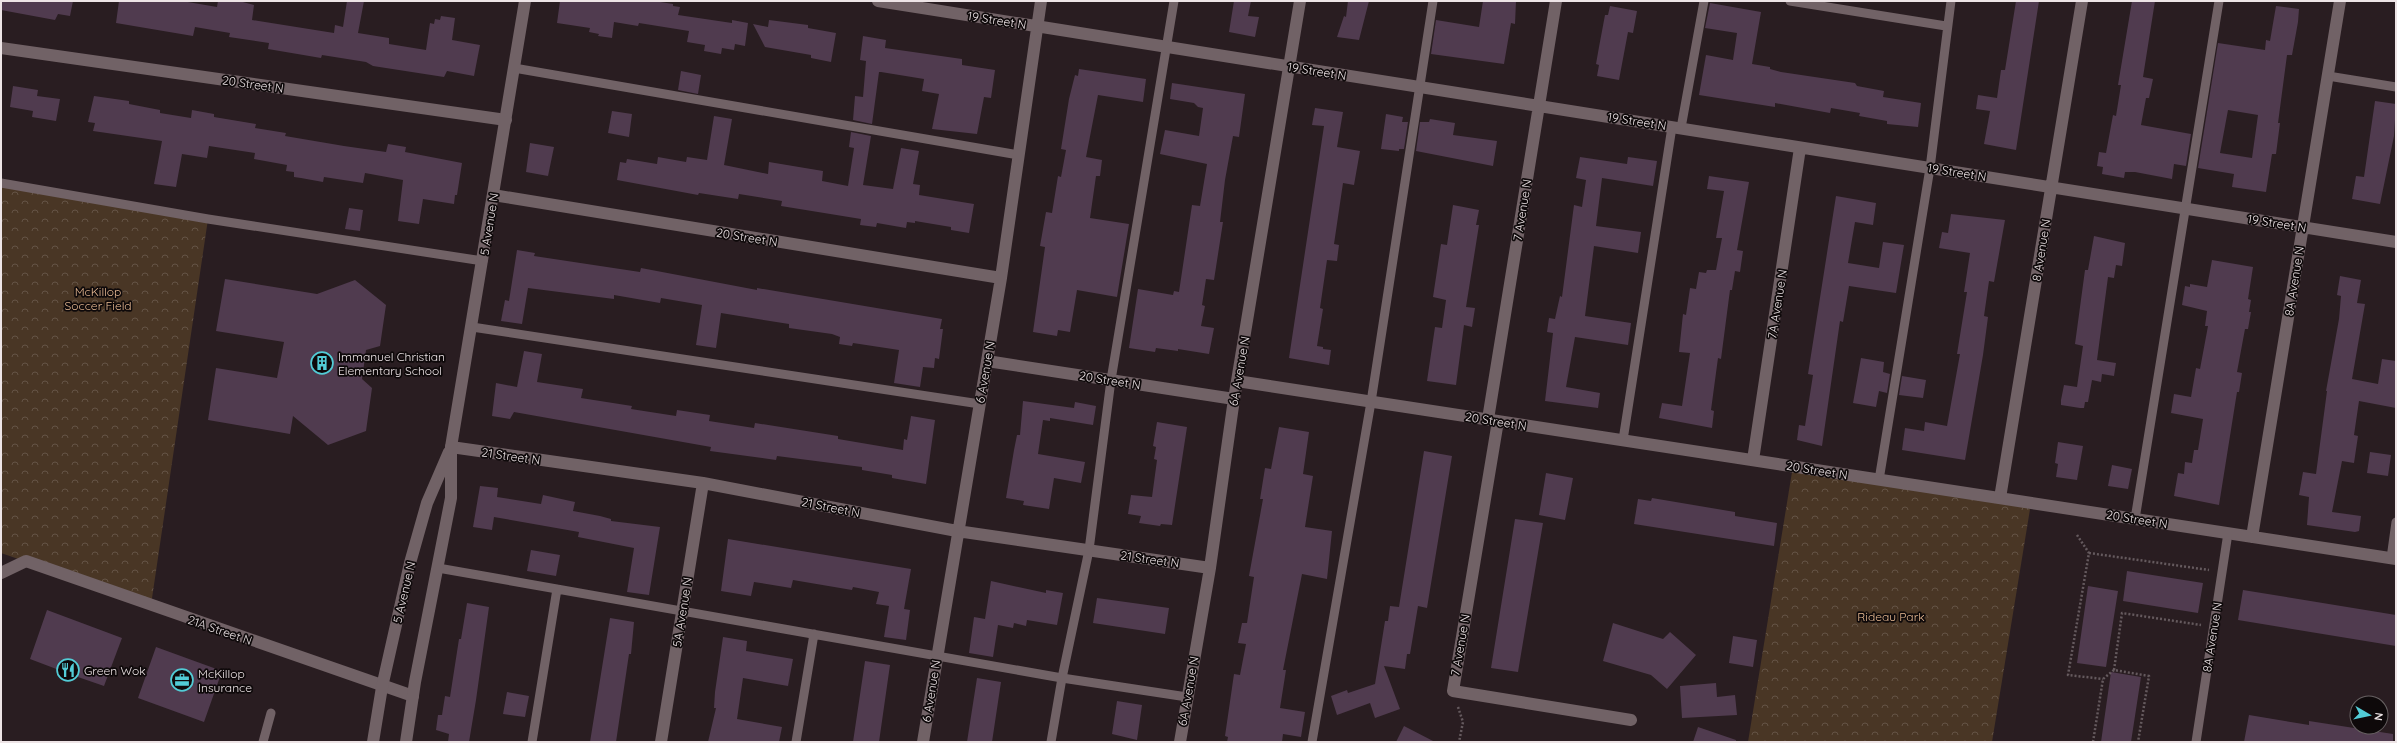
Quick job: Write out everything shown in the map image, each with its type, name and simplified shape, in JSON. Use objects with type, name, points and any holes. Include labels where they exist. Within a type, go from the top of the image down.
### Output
[{"type":"street","name":"5 Avenue N","points":[[406,742],[413,696],[451,498],[451,447],[525,1]]},
{"type":"street","name":"19 Street N","points":[[878,1],[910,4],[1166,47],[2396,242]]},
{"type":"street","name":"6 Avenue N","points":[[923,742],[957,531],[1001,278],[1041,1]]},
{"type":"street","name":"6A Avenue N","points":[[1180,742],[1210,568],[1234,399],[1300,1]]},
{"type":"street","name":"7 Avenue N","points":[[1556,1],[1539,106],[1453,691],[1631,720]]},
{"type":"street","name":"8 Avenue N","points":[[2000,498],[2082,1]]},
{"type":"street","name":"8A Avenue N","points":[[2252,537],[2340,1]]},
{"type":"street","name":"20 Street N","points":[[1,48],[506,120]]},
{"type":"street","name":"7A Avenue N","points":[[1753,460],[1800,148]]},
{"type":"street","name":"20 Street N","points":[[493,195],[1001,278]]},
{"type":"street","name":"20 Street N","points":[[987,361],[1234,399]]},
{"type":"street","name":"20 Street N","points":[[1237,381],[2393,558]]},
{"type":"street","name":"5 Avenue N","points":[[373,742],[382,687],[410,563],[427,503],[451,447]]},
{"type":"street","name":"21 Street N","points":[[451,447],[703,483],[957,531],[1210,568]]},
{"type":"street","name":"5A Avenue N","points":[[661,742],[703,483]]},
{"type":"street","name":"21A Street N","points":[[1,573],[26,561],[382,687],[413,696]]},
{"type":"lane","points":[[1051,742],[1062,678],[1089,550],[1111,380],[1174,1]]},
{"type":"lane","points":[[1312,742],[1371,402],[1418,87],[1433,1]]},
{"type":"lane","points":[[1623,440],[1677,128],[1704,1]]},
{"type":"lane","points":[[1790,1],[1946,26]]},
{"type":"lane","points":[[1879,480],[1930,168],[1946,26],[1951,1]]},
{"type":"lane","points":[[2135,519],[2219,1]]},
{"type":"lane","points":[[514,68],[1018,155]]},
{"type":"lane","points":[[2328,76],[2396,87]]},
{"type":"lane","points":[[1,183],[208,219],[483,261]]},
{"type":"lane","points":[[472,327],[980,404]]},
{"type":"lane","points":[[2393,558],[2396,522]]},
{"type":"lane","name":"8A Avenue N","points":[[2196,742],[2228,533]]},
{"type":"lane","points":[[438,568],[1062,678],[1188,697]]},
{"type":"lane","points":[[532,742],[557,589]]},
{"type":"lane","points":[[796,742],[814,634]]},
{"type":"lane","points":[[263,742],[271,713]]},
{"type":"path","points":[[2076,534],[2089,553],[2068,674],[2103,679]]},
{"type":"path","points":[[2089,553],[2222,572]]},
{"type":"path","points":[[2093,742],[2103,679],[2114,670],[2122,613],[2214,627]]},
{"type":"path","points":[[2114,670],[2148,676],[2138,742]]},
{"type":"path","points":[[1453,691],[1463,722],[1460,742]]},
{"type":"green space","name":"McKillop Soccer Field","points":[[1,183],[208,219],[151,605],[1,553]]},
{"type":"green space","name":"Rideau Park","points":[[1793,466],[2031,503],[1992,742],[1748,742]]},
{"type":"building","points":[[1,1],[73,1],[70,16],[58,14],[55,20],[1,10]]},
{"type":"building","points":[[119,1],[182,1],[217,7],[218,1],[239,1],[254,5],[252,20],[334,33],[335,25],[343,27],[347,1],[364,1],[358,33],[389,38],[389,44],[426,50],[430,23],[434,24],[435,19],[440,20],[441,16],[455,18],[452,40],[480,45],[474,76],[447,71],[444,77],[373,66],[366,62],[322,55],[321,58],[268,49],[269,43],[229,37],[230,33],[195,27],[193,36],[116,23]]},
{"type":"building","points":[[560,1],[654,1],[673,4],[673,6],[680,7],[678,15],[732,23],[732,20],[748,23],[745,46],[735,44],[734,50],[722,48],[721,54],[704,51],[705,45],[687,42],[689,31],[639,23],[638,26],[614,22],[612,38],[598,36],[599,34],[589,32],[590,28],[557,23]]},
{"type":"building","points":[[1234,1],[1251,1],[1248,16],[1259,17],[1255,37],[1229,32]]},
{"type":"building","points":[[1348,1],[1369,1],[1359,40],[1337,37],[1344,16],[1346,17]]},
{"type":"building","points":[[1483,1],[1516,1],[1515,24],[1511,23],[1504,64],[1431,54],[1436,20],[1479,27]]},
{"type":"building","points":[[2016,1],[2039,1],[2016,150],[1984,144],[1990,111],[1976,109],[1978,95],[1997,98],[2001,70],[2005,70]]},
{"type":"building","points":[[2132,1],[2155,1],[2143,77],[2153,79],[2149,98],[2146,98],[2141,125],[2191,134],[2186,166],[2174,164],[2172,179],[2135,172],[2125,172],[2124,178],[2102,174],[2103,167],[2097,166],[2099,152],[2106,153],[2113,115],[2116,116],[2121,85],[2118,85]]},
{"type":"building","points":[[1710,3],[1761,12],[1752,64],[1770,67],[1770,69],[1781,72],[1855,83],[1857,86],[1884,91],[1883,97],[1921,103],[1918,127],[1887,124],[1887,121],[1859,116],[1860,113],[1831,108],[1830,113],[1775,103],[1775,107],[1699,95],[1706,55],[1733,60],[1737,33],[1705,28]]},
{"type":"building","points":[[1610,6],[1637,11],[1633,33],[1628,32],[1619,80],[1597,76],[1599,65],[1596,64],[1599,47],[1605,15],[1608,15]]},
{"type":"building","points":[[2276,6],[2299,9],[2292,55],[2287,55],[2278,123],[2280,123],[2276,154],[2272,154],[2266,192],[2232,187],[2234,174],[2198,168],[2218,43],[2265,50],[2266,40],[2270,41]],"holes":[[[2228,110],[2258,115],[2252,158],[2220,153]]]},
{"type":"building","points":[[769,20],[808,25],[808,28],[836,33],[831,62],[811,58],[811,55],[765,47],[753,24],[768,27]]},
{"type":"building","points":[[863,36],[886,40],[885,48],[962,59],[962,65],[995,70],[991,98],[984,97],[977,134],[932,129],[939,94],[922,91],[924,79],[881,72],[879,72],[872,124],[853,120],[855,96],[863,97],[866,61],[860,60]]},
{"type":"building","points":[[1079,69],[1146,79],[1143,102],[1098,95],[1086,157],[1102,160],[1100,176],[1096,176],[1090,218],[1129,224],[1117,297],[1077,290],[1070,332],[1058,330],[1057,336],[1033,332],[1045,247],[1040,246],[1046,212],[1052,213],[1058,176],[1061,177],[1066,150],[1061,149],[1069,99],[1075,75],[1078,76]]},
{"type":"building","points":[[681,71],[701,75],[698,94],[678,90]]},
{"type":"building","points":[[1172,83],[1245,94],[1239,137],[1233,136],[1225,180],[1220,222],[1223,222],[1214,280],[1206,279],[1202,305],[1205,306],[1201,326],[1214,328],[1209,354],[1178,349],[1178,351],[1156,348],[1155,352],[1129,348],[1138,289],[1173,295],[1174,291],[1179,292],[1192,205],[1200,206],[1207,164],[1160,154],[1165,130],[1199,136],[1203,108],[1198,107],[1194,103],[1170,99]]},
{"type":"building","points":[[13,86],[38,90],[37,96],[60,99],[56,121],[32,117],[33,111],[10,107]]},
{"type":"building","points":[[94,96],[129,101],[129,104],[160,110],[160,113],[191,118],[192,110],[214,114],[214,117],[256,124],[255,128],[286,133],[285,136],[344,146],[386,152],[388,144],[406,147],[405,152],[462,163],[457,195],[455,195],[454,204],[423,199],[419,224],[398,221],[403,180],[365,173],[363,183],[324,177],[323,182],[294,177],[294,172],[286,171],[287,165],[254,159],[255,153],[209,146],[207,158],[182,154],[176,187],[154,184],[162,141],[93,131],[95,123],[88,122]]},
{"type":"building","points":[[2375,101],[2396,104],[2394,136],[2380,204],[2352,199],[2356,176],[2364,177]]},
{"type":"building","points":[[1315,108],[1343,112],[1337,147],[1360,151],[1354,185],[1343,183],[1334,244],[1339,245],[1337,261],[1327,260],[1320,308],[1323,309],[1317,346],[1323,347],[1323,349],[1331,350],[1329,365],[1289,358],[1324,126],[1312,125]]},
{"type":"building","points":[[612,111],[632,114],[629,137],[608,133]]},
{"type":"building","points":[[1386,114],[1403,117],[1402,122],[1408,122],[1404,149],[1399,149],[1399,151],[1381,149]]},
{"type":"building","points":[[714,116],[732,119],[724,165],[768,174],[769,162],[823,171],[822,181],[848,186],[854,148],[849,147],[851,132],[871,136],[863,185],[893,189],[901,148],[919,151],[913,184],[920,185],[919,195],[974,204],[969,233],[951,230],[951,227],[915,221],[915,223],[907,222],[906,228],[877,223],[876,227],[860,225],[861,219],[781,206],[782,201],[739,194],[738,199],[699,193],[698,195],[617,180],[620,162],[626,163],[627,159],[657,164],[658,157],[686,162],[687,157],[707,160]]},
{"type":"building","points":[[1430,119],[1455,123],[1453,135],[1497,141],[1493,166],[1416,151],[1420,122],[1429,122]]},
{"type":"building","points":[[530,143],[554,147],[548,176],[526,172]]},
{"type":"building","points":[[1580,157],[1627,164],[1628,157],[1657,161],[1653,186],[1602,178],[1596,226],[1641,232],[1638,253],[1594,246],[1585,316],[1631,323],[1628,345],[1575,337],[1566,387],[1600,393],[1598,408],[1545,401],[1553,333],[1547,332],[1549,318],[1555,319],[1560,296],[1562,297],[1574,205],[1582,207],[1586,180],[1576,178]]},
{"type":"building","points":[[1709,176],[1749,182],[1737,250],[1743,251],[1740,272],[1735,271],[1732,290],[1730,290],[1721,359],[1718,358],[1711,410],[1714,411],[1712,428],[1659,418],[1662,403],[1682,406],[1690,353],[1679,352],[1683,314],[1686,315],[1690,288],[1696,289],[1699,272],[1706,273],[1707,270],[1716,270],[1722,238],[1716,238],[1724,191],[1707,189]]},
{"type":"building","points":[[1836,196],[1876,203],[1873,225],[1855,222],[1848,263],[1879,268],[1883,242],[1904,245],[1896,293],[1849,286],[1843,322],[1840,321],[1822,446],[1797,440],[1799,425],[1805,426],[1813,375],[1808,374]]},
{"type":"building","points":[[1453,205],[1479,210],[1476,225],[1479,225],[1466,307],[1475,308],[1472,327],[1464,325],[1456,385],[1427,381],[1435,327],[1442,328],[1446,300],[1433,297],[1441,244],[1447,245]]},
{"type":"building","points":[[349,208],[363,210],[360,231],[345,229]]},
{"type":"building","points":[[1951,214],[2005,220],[1994,282],[1989,281],[1984,316],[1988,317],[1983,355],[1965,460],[1902,450],[1905,428],[1924,431],[1925,422],[1947,426],[1960,354],[1957,354],[1967,292],[1964,292],[1970,253],[1939,248],[1942,232],[1948,233]]},
{"type":"building","points":[[2094,236],[2125,243],[2122,266],[2116,265],[2114,278],[2108,277],[2097,360],[2116,363],[2114,376],[2102,374],[2101,382],[2092,380],[2088,402],[2085,402],[2084,408],[2080,408],[2061,405],[2061,400],[2064,385],[2077,387],[2083,346],[2075,344],[2085,270],[2088,270]]},
{"type":"building","points":[[517,250],[535,253],[534,256],[640,272],[641,268],[757,290],[757,288],[942,319],[940,329],[943,329],[939,359],[935,358],[934,368],[923,367],[920,387],[894,383],[899,350],[853,343],[852,346],[839,344],[840,337],[832,334],[789,328],[789,324],[721,313],[716,348],[696,345],[702,305],[661,298],[660,303],[614,295],[614,299],[528,288],[522,324],[501,321],[505,300],[509,301]]},
{"type":"building","points":[[2212,260],[2253,267],[2248,299],[2251,300],[2249,312],[2251,312],[2248,329],[2245,329],[2237,372],[2242,373],[2239,392],[2237,392],[2219,505],[2174,496],[2178,473],[2184,474],[2185,462],[2192,463],[2194,450],[2198,450],[2203,419],[2171,413],[2174,394],[2191,397],[2196,368],[2200,369],[2208,326],[2205,326],[2207,311],[2182,305],[2185,286],[2190,287],[2190,284],[2207,287]]},
{"type":"building","points":[[2340,276],[2361,280],[2357,303],[2365,304],[2352,379],[2378,384],[2382,359],[2396,361],[2396,408],[2359,401],[2354,435],[2358,436],[2354,463],[2342,461],[2332,512],[2361,516],[2359,531],[2355,532],[2307,525],[2309,497],[2299,495],[2303,472],[2316,474],[2326,391],[2339,319],[2341,296],[2337,295]]},
{"type":"building","name":"Immanuel Christian Elementary School","points":[[225,279],[317,294],[355,280],[386,305],[380,346],[366,350],[362,379],[372,388],[366,431],[328,445],[293,416],[290,434],[208,420],[216,368],[277,378],[284,342],[216,331]]},
{"type":"building","points":[[524,351],[542,354],[537,382],[583,389],[581,398],[632,406],[631,409],[676,416],[677,410],[710,415],[709,421],[754,428],[755,423],[838,436],[838,439],[903,450],[904,439],[907,440],[911,416],[935,420],[926,484],[892,478],[892,475],[862,470],[862,467],[777,456],[776,460],[710,451],[711,447],[514,412],[510,419],[492,416],[496,383],[517,387]]},
{"type":"building","points":[[1861,358],[1884,362],[1883,372],[1890,374],[1887,393],[1879,391],[1876,407],[1853,403]]},
{"type":"building","points":[[1902,376],[1926,380],[1923,398],[1899,395]]},
{"type":"building","points":[[1023,401],[1074,408],[1075,402],[1096,406],[1093,425],[1050,418],[1050,421],[1043,420],[1038,454],[1085,462],[1081,483],[1054,478],[1049,509],[1023,505],[1024,501],[1006,498],[1017,435],[1020,435]]},
{"type":"building","points":[[1157,422],[1187,427],[1172,525],[1161,524],[1160,526],[1139,523],[1141,516],[1128,514],[1131,495],[1152,497],[1157,460],[1154,459],[1156,447],[1153,446]]},
{"type":"building","points":[[1279,427],[1309,432],[1303,474],[1313,476],[1305,527],[1332,531],[1327,579],[1302,574],[1283,670],[1286,670],[1280,708],[1305,712],[1301,737],[1283,734],[1282,742],[1227,742],[1228,737],[1225,736],[1234,674],[1240,675],[1246,644],[1238,643],[1242,623],[1247,623],[1254,577],[1249,576],[1263,499],[1260,499],[1265,468],[1271,469]]},
{"type":"building","points":[[2058,442],[2083,446],[2077,480],[2056,477],[2058,464],[2055,463]]},
{"type":"building","points":[[1424,451],[1452,456],[1427,608],[1418,606],[1410,654],[1407,654],[1405,669],[1384,666],[1400,709],[1375,718],[1370,703],[1337,715],[1331,696],[1347,690],[1348,693],[1375,684],[1385,621],[1388,621],[1390,606],[1399,607]]},
{"type":"building","points":[[2370,452],[2391,455],[2388,476],[2367,473]]},
{"type":"building","points":[[2112,465],[2132,469],[2128,489],[2108,486]]},
{"type":"building","points":[[1546,473],[1573,478],[1565,520],[1539,515]]},
{"type":"building","points":[[480,486],[498,488],[497,497],[541,504],[543,495],[575,502],[573,511],[600,516],[611,519],[611,521],[660,527],[649,595],[627,592],[634,548],[578,537],[579,532],[494,517],[492,530],[473,527]]},
{"type":"building","points":[[1652,498],[1735,512],[1735,516],[1777,523],[1774,546],[1634,524],[1638,499],[1651,501]]},
{"type":"building","points":[[1515,519],[1543,523],[1518,672],[1491,668]]},
{"type":"building","points":[[728,539],[911,569],[904,609],[910,610],[906,640],[884,637],[889,606],[876,604],[879,592],[853,587],[852,590],[793,580],[791,588],[754,582],[751,596],[721,591]]},
{"type":"building","points":[[531,550],[560,555],[556,576],[527,571]]},
{"type":"building","points":[[2127,571],[2203,583],[2198,613],[2123,601]]},
{"type":"building","points":[[991,581],[1046,593],[1046,590],[1063,593],[1057,625],[1027,620],[1026,626],[1014,623],[1013,628],[998,625],[993,657],[969,653],[974,617],[985,619]]},
{"type":"building","points":[[2088,586],[2118,591],[2106,667],[2077,663]]},
{"type":"building","points":[[2243,590],[2396,615],[2396,646],[2238,620]]},
{"type":"building","points":[[1097,598],[1169,608],[1165,634],[1093,623]]},
{"type":"building","points":[[467,603],[489,607],[469,742],[448,742],[449,734],[436,730],[438,715],[442,715],[445,696],[450,697],[459,639],[461,639]]},
{"type":"building","points":[[47,610],[122,638],[104,686],[75,676],[73,681],[57,675],[59,670],[30,659]]},
{"type":"building","points":[[610,618],[634,622],[631,654],[629,654],[616,742],[590,742]]},
{"type":"building","points":[[1613,623],[1663,639],[1670,632],[1696,655],[1667,689],[1651,675],[1603,661]]},
{"type":"building","points":[[1733,636],[1757,640],[1753,667],[1729,663]]},
{"type":"building","points":[[723,637],[747,641],[746,651],[793,659],[788,686],[743,678],[737,719],[782,727],[779,742],[708,742],[716,708],[714,708],[715,692]]},
{"type":"building","name":"McKillop Insurance","points":[[156,647],[222,671],[204,722],[138,698]]},
{"type":"building","points":[[865,661],[890,665],[879,742],[853,742]]},
{"type":"building","points":[[2111,672],[2141,677],[2131,742],[2101,742]]},
{"type":"building","points":[[977,678],[1001,682],[992,742],[967,742]]},
{"type":"building","points":[[1716,683],[1717,697],[1735,695],[1737,715],[1682,718],[1680,686]]},
{"type":"building","points":[[507,692],[529,696],[525,717],[503,714]]},
{"type":"building","points":[[1117,701],[1142,705],[1137,740],[1112,734]]},
{"type":"building","points":[[2249,715],[2309,725],[2309,721],[2349,727],[2349,735],[2393,734],[2393,742],[2244,742]]},
{"type":"building","points":[[1404,726],[1435,742],[1396,742]]},
{"type":"building","points":[[1698,727],[1736,740],[1736,742],[1693,742]]},
{"type":"place","name":"Immanuel Christian Elementary School","points":[[322,363]]},
{"type":"place","name":"Green Wok","points":[[68,670]]},
{"type":"place","name":"McKillop Insurance","points":[[182,680]]}]
